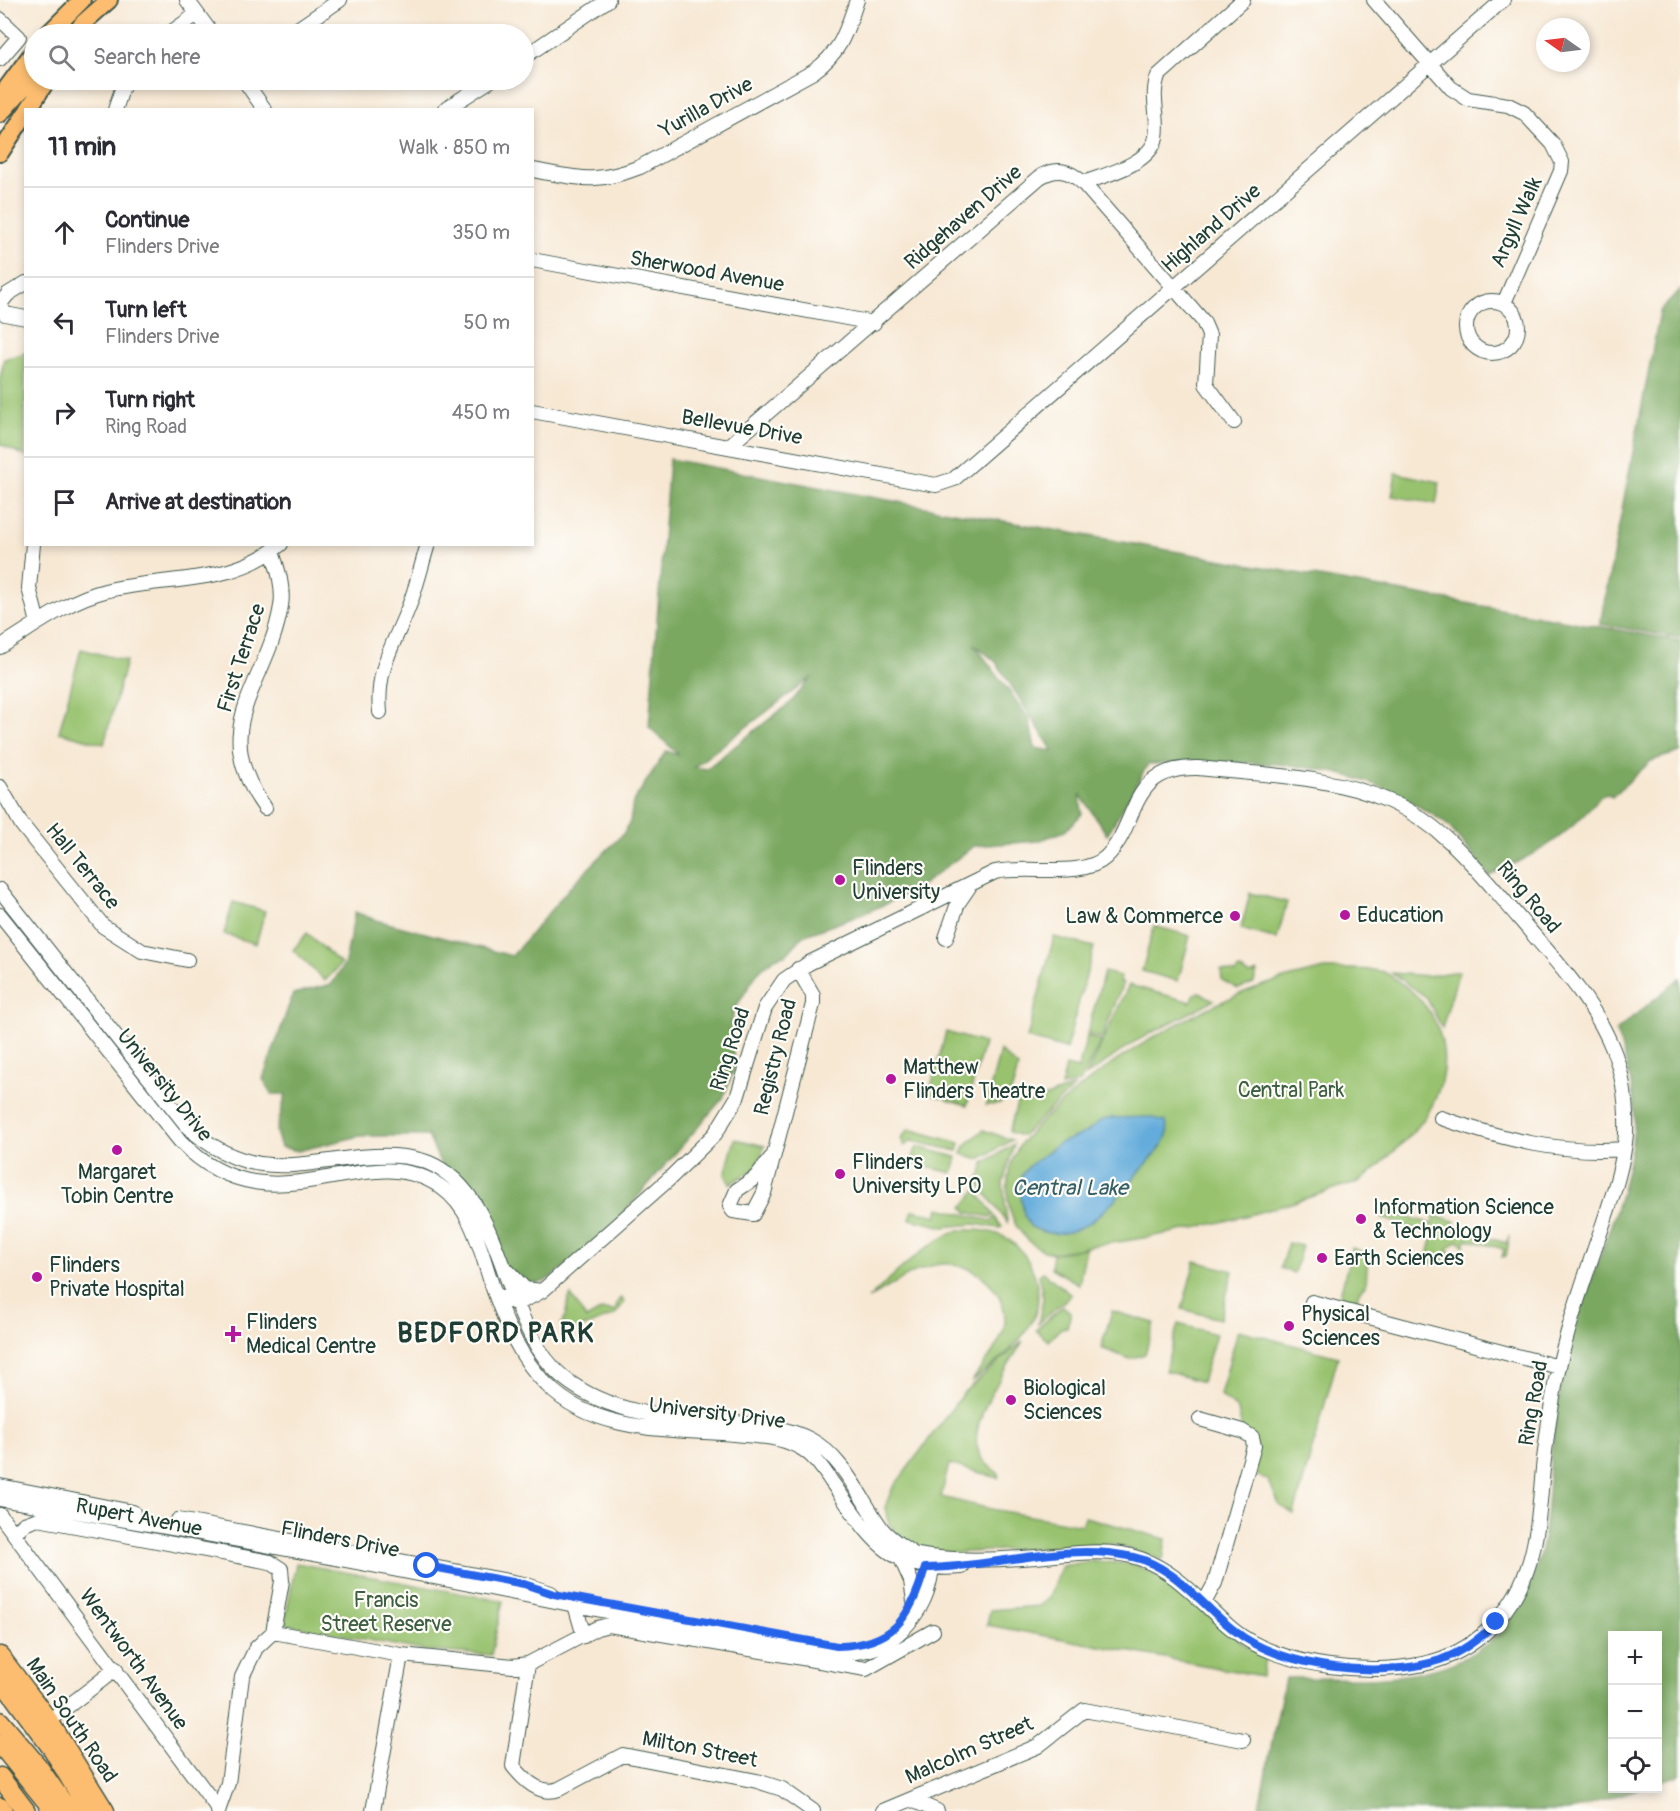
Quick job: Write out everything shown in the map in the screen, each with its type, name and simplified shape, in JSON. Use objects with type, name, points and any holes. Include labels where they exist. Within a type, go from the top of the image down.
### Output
[{"type":"highway","name":"Main South Road","points":[[0,1656],[49,1721],[105,1811]]},
{"type":"highway","points":[[0,1678],[53,1750],[89,1811]]},
{"type":"highway","points":[[0,1721],[37,1765],[69,1811]]},
{"type":"highway","points":[[0,1744],[54,1811]]},
{"type":"highway","points":[[0,1777],[26,1811]]},
{"type":"highway","points":[[0,1807],[3,1811]]},
{"type":"main road","points":[[58,24],[82,0]]},
{"type":"main road","points":[[84,24],[109,0]]},
{"type":"main road","points":[[0,85],[24,60]]},
{"type":"main road","points":[[0,97],[24,64]]},
{"type":"main road","points":[[0,114],[24,87]]},
{"type":"main road","points":[[29,108],[41,90]]},
{"type":"main road","points":[[0,153],[24,116]]},
{"type":"street","points":[[187,0],[204,24]]},
{"type":"street","points":[[305,24],[340,0]]},
{"type":"street","points":[[534,50],[608,0]]},
{"type":"street","name":"Yurilla Drive","points":[[534,170],[590,180],[618,175],[640,166],[830,61],[843,41],[857,0]]},
{"type":"street","points":[[1234,422],[1206,384],[1209,335],[1203,321],[1083,183],[1139,160],[1150,150],[1156,136],[1153,89],[1158,76],[1243,0]]},
{"type":"street","name":"Argyll Walk","points":[[1374,0],[1451,88],[1468,99],[1508,105],[1524,113],[1553,144],[1562,162],[1561,171],[1504,303]]},
{"type":"street","name":"Highland Drive","points":[[944,483],[954,479],[1174,289],[1503,0]]},
{"type":"street","points":[[183,24],[197,14]]},
{"type":"street","points":[[0,19],[19,37],[0,59]]},
{"type":"street","points":[[116,108],[122,90]]},
{"type":"street","points":[[251,90],[264,108]]},
{"type":"street","points":[[463,105],[480,90]]},
{"type":"street","name":"Ridgehaven Drive","points":[[729,446],[874,323],[1040,177],[1051,171],[1063,170],[1074,175],[1083,183]]},
{"type":"street","name":"Sherwood Avenue","points":[[534,260],[874,323]]},
{"type":"street","points":[[24,284],[8,294],[0,304],[5,314],[24,318]]},
{"type":"street","name":"Bellevue Drive","points":[[534,411],[936,485],[944,483]]},
{"type":"street","points":[[33,546],[29,588],[39,623]]},
{"type":"street","points":[[380,712],[378,693],[381,671],[408,610],[427,546]]},
{"type":"street","points":[[0,647],[69,606],[106,591],[218,574],[276,548]]},
{"type":"street","name":"First Terrace","points":[[265,808],[249,786],[242,760],[239,734],[248,698],[282,605],[282,586],[276,548]]},
{"type":"street","name":"Ring Road","points":[[517,1304],[542,1291],[668,1180],[715,1134],[737,1098],[759,1022],[770,997],[798,969],[975,880],[1005,870],[1077,869],[1100,862],[1113,847],[1142,793],[1156,778],[1180,768],[1198,768],[1319,782],[1349,787],[1392,802],[1428,823],[1470,861],[1556,962],[1592,1011],[1603,1028],[1618,1064],[1624,1102],[1624,1149],[1612,1198],[1559,1367],[1549,1421],[1537,1538],[1530,1566],[1521,1588],[1506,1611],[1473,1643],[1441,1659],[1407,1668],[1379,1669],[1302,1661],[1256,1646],[1234,1631],[1161,1568],[1136,1557],[1098,1552],[958,1563],[925,1568]]},
{"type":"street","name":"Hall Terrace","points":[[0,787],[22,825],[103,926],[142,951],[187,960]]},
{"type":"street","points":[[946,938],[963,892],[975,880]]},
{"type":"street","name":"University Drive","points":[[0,890],[188,1127],[214,1150],[231,1158],[263,1166],[379,1155],[405,1157],[430,1164],[455,1180],[474,1203],[527,1327],[543,1356],[557,1372],[582,1391],[611,1404],[650,1415],[781,1429],[813,1441],[826,1450],[907,1557]]},
{"type":"street","name":"University Drive","points":[[0,915],[160,1116],[197,1158],[233,1178],[264,1183],[298,1183],[394,1171],[429,1179],[453,1197],[468,1218],[495,1294],[516,1341],[535,1371],[560,1398],[597,1417],[658,1428],[764,1436],[798,1446],[819,1464],[879,1545],[925,1568]]},
{"type":"street","name":"Registry Road","points":[[771,1158],[813,1004],[813,995],[798,969]]},
{"type":"street","points":[[1441,1118],[1532,1144],[1584,1152],[1624,1149]]},
{"type":"street","points":[[502,1264],[525,1290],[542,1291],[530,1313],[527,1327]]},
{"type":"street","points":[[495,1294],[517,1304],[512,1317],[514,1328],[535,1371]]},
{"type":"street","points":[[1312,1302],[1559,1367]]},
{"type":"street","points":[[1200,1419],[1242,1431],[1252,1437],[1254,1446],[1215,1583],[1204,1603]]},
{"type":"street","name":"Flinders Drive","points":[[0,1486],[685,1627],[846,1653],[864,1651],[900,1634],[918,1608],[927,1589],[958,1563]]},
{"type":"street","name":"Flinders Drive","points":[[0,1499],[77,1511],[121,1510]]},
{"type":"street","points":[[851,1510],[861,1509],[872,1512]]},
{"type":"street","points":[[77,1511],[78,1527]]},
{"type":"street","points":[[1,1513],[15,1532]]},
{"type":"street","name":"Rupert Avenue","points":[[15,1532],[28,1522],[38,1519],[278,1566],[282,1577],[273,1632]]},
{"type":"street","name":"Wentworth Avenue","points":[[15,1532],[219,1811]]},
{"type":"street","name":"Flinders Drive","points":[[250,1538],[837,1646],[863,1644],[886,1635],[904,1618],[914,1601],[925,1568]]},
{"type":"street","points":[[907,1557],[914,1601]]},
{"type":"street","name":"Ring Road","points":[[907,1557],[958,1563]]},
{"type":"street","points":[[925,1568],[931,1574],[927,1589]]},
{"type":"street","points":[[575,1605],[584,1636]]},
{"type":"street","points":[[219,1811],[228,1783],[242,1677],[256,1648],[273,1632],[401,1655],[513,1666],[528,1664],[597,1628],[609,1625],[866,1669],[933,1631]]},
{"type":"street","points":[[373,1811],[401,1655]]},
{"type":"street","name":"Milton Street","points":[[528,1664],[513,1766],[539,1789],[551,1792],[560,1789],[623,1755],[757,1780],[782,1789],[813,1811]]},
{"type":"street","points":[[49,1721],[116,1669]]},
{"type":"street","name":"Malcolm Street","points":[[883,1811],[1038,1746],[1084,1710],[1243,1740]]},
{"type":"street","points":[[912,1800],[937,1811]]},
{"type":"green space","points":[[1680,290],[1680,638],[1600,624],[1660,311]]},
{"type":"green space","points":[[24,353],[24,456],[0,444],[0,379],[4,359]]},
{"type":"green space","points":[[669,459],[925,507],[1680,641],[1680,752],[1651,761],[1612,797],[1607,794],[1601,796],[1563,834],[1523,860],[1489,876],[1443,822],[1391,791],[1359,779],[1325,771],[1255,763],[1148,764],[1107,835],[1080,794],[1082,814],[1065,831],[1038,841],[974,846],[914,891],[863,914],[803,936],[787,954],[775,958],[758,972],[734,1010],[730,1033],[735,1066],[723,1098],[597,1244],[544,1282],[528,1284],[502,1265],[479,1212],[445,1173],[428,1136],[360,1136],[298,1151],[281,1147],[276,1132],[286,1094],[271,1094],[263,1079],[293,994],[332,984],[345,963],[355,912],[376,920],[512,956],[571,886],[623,834],[630,822],[633,802],[666,751],[679,755],[649,727]],"holes":[[[974,644],[996,662],[1053,751],[1035,748],[1029,718]],[[812,677],[791,702],[706,769],[694,767]]]},
{"type":"green space","points":[[1396,473],[1440,482],[1436,504],[1392,496]]},
{"type":"green space","points":[[81,649],[126,661],[104,744],[59,732]]},
{"type":"green space","points":[[1250,893],[1287,902],[1277,939],[1241,929]]},
{"type":"green space","points":[[233,902],[265,911],[256,944],[224,934]]},
{"type":"green space","points":[[1154,926],[1190,936],[1178,981],[1142,971]]},
{"type":"green space","points":[[307,933],[341,964],[325,981],[293,950]]},
{"type":"green space","points":[[1054,937],[1094,947],[1066,1049],[1027,1038]]},
{"type":"green space","points":[[1239,969],[1250,975],[1257,972],[1254,983],[1238,989],[1222,980],[1221,970],[1235,973]]},
{"type":"green space","name":"Central Park","points":[[1325,969],[1364,969],[1386,973],[1394,978],[1424,1005],[1433,1018],[1443,1048],[1441,1080],[1432,1106],[1415,1130],[1373,1171],[1356,1183],[1283,1205],[1221,1222],[1159,1235],[1057,1253],[1045,1251],[1027,1239],[1017,1227],[1011,1214],[1007,1189],[1009,1172],[1022,1142],[1058,1106],[1101,1072],[1169,1028],[1252,989]]},
{"type":"green space","points":[[1459,971],[1442,1028],[1426,997],[1392,973],[1427,976]]},
{"type":"green space","points":[[1104,972],[1121,976],[1120,982],[1123,983],[1102,1038],[1087,1034]]},
{"type":"green space","points":[[1680,978],[1680,1775],[1662,1781],[1662,1631],[1608,1631],[1608,1793],[1625,1793],[1569,1811],[1258,1811],[1285,1678],[1401,1676],[1429,1671],[1456,1662],[1481,1648],[1504,1629],[1527,1591],[1535,1573],[1544,1536],[1554,1430],[1568,1352],[1611,1225],[1629,1161],[1634,1128],[1634,1103],[1627,1066],[1616,1031]]},
{"type":"green space","points":[[1129,985],[1191,1002],[1193,995],[1198,992],[1214,1000],[1136,1041],[1086,1076]]},
{"type":"green space","points":[[946,1032],[984,1043],[967,1105],[929,1094]]},
{"type":"green space","points":[[1087,1036],[1101,1041],[1080,1082],[1061,1087],[1066,1066],[1078,1069]]},
{"type":"green space","points":[[1000,1051],[1018,1067],[1015,1082],[1006,1099],[986,1105]]},
{"type":"green space","points":[[1075,1086],[1022,1136],[1009,1132],[1018,1100],[1033,1102]]},
{"type":"green space","points":[[909,1129],[960,1143],[958,1151],[912,1141],[904,1146],[901,1138]]},
{"type":"green space","points":[[983,1130],[1012,1140],[980,1159],[962,1154],[965,1146]]},
{"type":"green space","points":[[735,1139],[765,1146],[755,1169],[730,1184],[725,1175]]},
{"type":"green space","points":[[1014,1144],[1003,1183],[1007,1222],[978,1183],[984,1163]]},
{"type":"green space","points":[[917,1147],[957,1157],[953,1173],[910,1163]]},
{"type":"green space","points":[[976,1190],[994,1215],[990,1217],[967,1212],[963,1207]]},
{"type":"green space","points":[[939,1208],[991,1221],[995,1217],[1002,1227],[974,1224],[944,1227],[910,1219],[913,1210],[937,1216]]},
{"type":"green space","points":[[1385,1210],[1432,1224],[1434,1216],[1455,1221],[1453,1229],[1507,1243],[1510,1236],[1506,1256],[1502,1257],[1504,1249],[1466,1239],[1464,1246],[1458,1241],[1448,1249],[1452,1254],[1451,1258],[1444,1257],[1442,1264],[1426,1263],[1433,1235],[1382,1218]]},
{"type":"green space","points":[[959,1230],[990,1232],[1011,1241],[1028,1260],[1037,1284],[1036,1309],[1027,1330],[1005,1355],[971,1382],[989,1358],[1003,1332],[1005,1319],[1003,1306],[990,1283],[968,1268],[942,1264],[913,1273],[868,1299],[922,1251]]},
{"type":"green space","points":[[1288,1243],[1302,1246],[1294,1273],[1280,1268]]},
{"type":"green space","points":[[1086,1248],[1079,1284],[1051,1268],[1053,1253]]},
{"type":"green space","points":[[1352,1248],[1368,1253],[1366,1284],[1358,1293],[1358,1304],[1339,1299]]},
{"type":"green space","points":[[1195,1261],[1233,1271],[1220,1319],[1182,1309]]},
{"type":"green space","points":[[1043,1272],[1071,1295],[1038,1324],[1043,1299],[1039,1275]]},
{"type":"green space","points":[[571,1295],[586,1319],[602,1310],[615,1311],[619,1299],[622,1298],[624,1303],[615,1315],[568,1333],[561,1325]]},
{"type":"green space","points":[[1063,1306],[1071,1313],[1067,1327],[1061,1328],[1048,1341],[1036,1330]]},
{"type":"green space","points":[[1112,1311],[1154,1323],[1145,1354],[1130,1359],[1101,1348]]},
{"type":"green space","points":[[1178,1324],[1216,1334],[1202,1382],[1165,1371]]},
{"type":"green space","points":[[1238,1330],[1338,1357],[1294,1514],[1280,1506],[1268,1480],[1247,1471],[1254,1446],[1242,1431],[1238,1410],[1220,1395]]},
{"type":"green space","points":[[1023,1341],[985,1406],[977,1434],[980,1455],[999,1474],[998,1478],[949,1464],[941,1497],[991,1509],[1082,1525],[1085,1517],[1166,1539],[1163,1560],[1112,1544],[951,1553],[914,1546],[898,1535],[888,1522],[885,1507],[892,1489],[964,1392]]},
{"type":"green space","points":[[1090,1561],[1132,1564],[1170,1584],[1265,1658],[1262,1676],[987,1625],[990,1610],[1039,1606],[1048,1599],[1062,1566]]},
{"type":"green space","name":"Francis Street Reserve","points":[[296,1563],[503,1601],[491,1655],[426,1651],[284,1624]]},
{"type":"water","name":"Central Lake","points":[[1150,1117],[1166,1122],[1168,1133],[1163,1144],[1101,1214],[1075,1230],[1061,1233],[1046,1232],[1030,1226],[1024,1214],[1020,1192],[1022,1175],[1029,1166],[1058,1144],[1087,1132],[1100,1121],[1112,1118]]},
{"type":"place","name":"Flinders University","points":[[840,880]]},
{"type":"place","name":"Education","points":[[1345,915]]},
{"type":"place","name":"Law & Commerce","points":[[1235,916]]},
{"type":"place","name":"Matthew Flinders Theatre","points":[[891,1079]]},
{"type":"place","name":"Margaret Tobin Centre","points":[[117,1150]]},
{"type":"place","name":"Flinders University LPO","points":[[840,1174]]},
{"type":"place","name":"Information Science & Technology","points":[[1361,1219]]},
{"type":"place","name":"Earth Sciences","points":[[1322,1258]]},
{"type":"place","name":"Flinders Private Hospital","points":[[37,1277]]},
{"type":"place","name":"Physical Sciences","points":[[1289,1326]]},
{"type":"place","name":"Flinders Medical Centre","points":[[233,1334]]},
{"type":"place","name":"Biological Sciences","points":[[1011,1400]]},
{"type":"district","name":"BEDFORD PARK","points":[[496,1333]]},
{"type":"route","points":[[427,1566],[524,1584],[554,1594],[837,1646],[871,1642],[893,1630],[904,1618],[914,1601],[925,1568],[964,1567],[1002,1560],[1098,1552],[1136,1557],[1161,1568],[1178,1580],[1234,1631],[1256,1646],[1302,1661],[1379,1669],[1407,1668],[1441,1659],[1468,1646],[1496,1622]]}]
